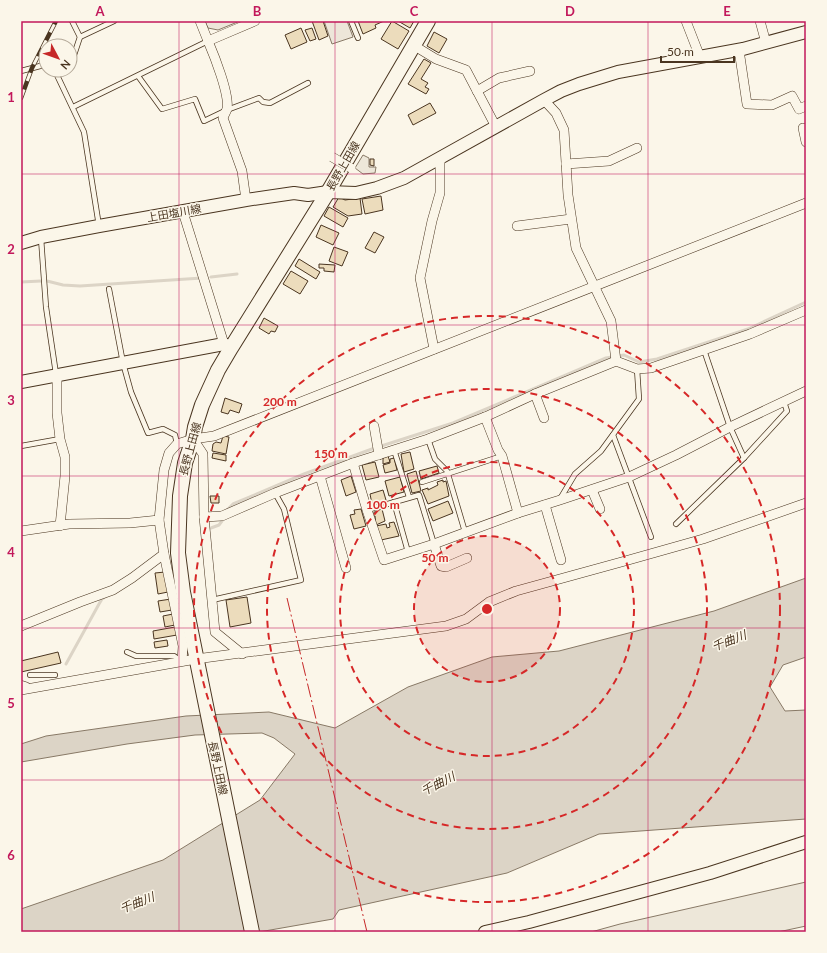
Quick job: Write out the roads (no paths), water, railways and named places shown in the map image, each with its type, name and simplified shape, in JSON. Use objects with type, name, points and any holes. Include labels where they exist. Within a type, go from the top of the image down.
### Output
[{"type":"main road","name":"長野上田線","points":[[252,932],[196,663],[183,592],[178,553],[178,517],[181,482],[202,405],[227,346],[328,192],[428,21]]},
{"type":"street","points":[[200,21],[220,72],[227,102],[227,110],[223,118],[242,171],[246,200]]},
{"type":"street","points":[[208,41],[256,21]]},
{"type":"street","points":[[686,21],[700,57]]},
{"type":"street","points":[[760,21],[766,43]]},
{"type":"street","name":"上田塩川線","points":[[21,243],[41,237],[246,200],[294,193],[308,195],[328,192],[356,193],[377,188],[404,178],[544,100],[579,84],[618,72],[739,50],[806,32]]},
{"type":"street","points":[[413,45],[436,59],[466,70],[496,127]]},
{"type":"street","points":[[739,50],[747,104],[772,105],[792,96],[799,109],[806,106]]},
{"type":"street","points":[[477,91],[499,78],[530,71]]},
{"type":"street","points":[[544,100],[556,113],[564,130],[568,195],[576,248],[611,321],[616,362]]},
{"type":"street","points":[[803,128],[806,142]]},
{"type":"street","points":[[566,164],[609,161],[637,148]]},
{"type":"street","points":[[332,157],[351,168]]},
{"type":"street","points":[[434,348],[420,278],[432,221],[440,193],[440,158]]},
{"type":"street","points":[[182,662],[183,646],[164,554],[159,520],[160,494],[164,470],[169,453],[177,444],[193,439],[214,436],[434,348],[806,203]]},
{"type":"street","points":[[21,382],[227,346],[183,212]]},
{"type":"street","points":[[517,226],[571,219]]},
{"type":"street","points":[[204,518],[222,516],[275,493],[353,463],[428,439],[485,417],[535,394],[616,362],[637,369],[651,368],[750,334],[806,310]]},
{"type":"street","points":[[57,376],[57,413],[60,439],[65,457],[65,476],[60,526]]},
{"type":"street","points":[[353,463],[384,560],[434,544],[518,513],[629,477],[676,456],[730,427],[806,391]]},
{"type":"street","points":[[535,394],[544,418]]},
{"type":"street","points":[[485,417],[498,450],[502,456],[518,513]]},
{"type":"street","points":[[374,426],[379,455]]},
{"type":"street","points":[[193,439],[203,454],[204,518],[215,632],[242,654]]},
{"type":"street","points":[[320,476],[346,568]]},
{"type":"street","points":[[592,490],[600,510]]},
{"type":"street","points":[[23,687],[56,679],[182,662],[196,663],[242,654],[446,626],[466,619],[490,602],[516,591],[704,539],[805,502]]},
{"type":"street","points":[[545,505],[562,560]]},
{"type":"street","points":[[21,531],[60,526],[130,523],[159,520]]},
{"type":"street","points":[[434,544],[441,566],[446,567],[467,558]]},
{"type":"street","points":[[21,626],[113,590],[164,554]]},
{"type":"street","points":[[486,932],[529,922],[710,873],[806,842]]},
{"type":"lane","points":[[72,21],[80,37],[78,43]]},
{"type":"lane","points":[[80,37],[114,21]]},
{"type":"lane","points":[[351,21],[358,38]]},
{"type":"lane","points":[[73,107],[208,41]]},
{"type":"lane","points":[[21,71],[38,67]]},
{"type":"lane","points":[[138,76],[162,109],[195,99],[204,121],[227,110],[259,98],[263,102],[270,103],[308,83]]},
{"type":"lane","points":[[58,78],[84,132],[99,226]]},
{"type":"lane","points":[[41,237],[46,307],[57,376]]},
{"type":"lane","points":[[109,289],[123,363],[131,392],[148,433],[163,429],[175,435],[177,444]]},
{"type":"lane","points":[[704,350],[730,427],[744,458]]},
{"type":"lane","points":[[560,500],[575,474],[601,451],[639,399],[637,369]]},
{"type":"lane","points":[[676,524],[744,458],[787,411],[784,402]]},
{"type":"lane","points":[[613,435],[651,537]]},
{"type":"lane","points":[[21,446],[60,439]]},
{"type":"lane","points":[[428,439],[435,458],[448,473],[465,532]]},
{"type":"lane","points":[[394,450],[409,497]]},
{"type":"lane","points":[[422,482],[502,456]]},
{"type":"lane","points":[[212,600],[301,580],[284,509],[275,493]]},
{"type":"lane","points":[[367,510],[419,494],[434,544]]},
{"type":"lane","points":[[394,502],[408,552]]},
{"type":"lane","points":[[127,652],[136,656],[174,656],[182,662]]},
{"type":"lane","points":[[30,675],[56,679],[54,669]]},
{"type":"water","name":"千曲川","points":[[806,578],[806,657],[783,665],[770,687],[785,711],[806,710],[806,819],[599,834],[507,873],[339,910],[333,919],[259,932],[21,932],[21,909],[163,860],[260,800],[295,754],[274,738],[262,733],[195,735],[127,744],[21,762],[21,744],[46,736],[186,716],[269,712],[335,728],[408,687],[492,657],[559,651],[714,611]]},
{"type":"waterway","points":[[211,277],[237,274]]},
{"type":"waterway","points":[[47,281],[63,285],[80,286],[202,278]]},
{"type":"waterway","points":[[21,282],[41,281]]},
{"type":"waterway","points":[[228,509],[233,504],[304,474],[372,449],[453,423],[606,358],[624,355],[639,362],[657,359],[748,329],[806,302]]},
{"type":"waterway","points":[[211,528],[219,525],[222,521]]},
{"type":"waterway","points":[[66,664],[99,604],[105,597]]},
{"type":"railway","points":[[21,98],[32,68],[56,21]]}]
